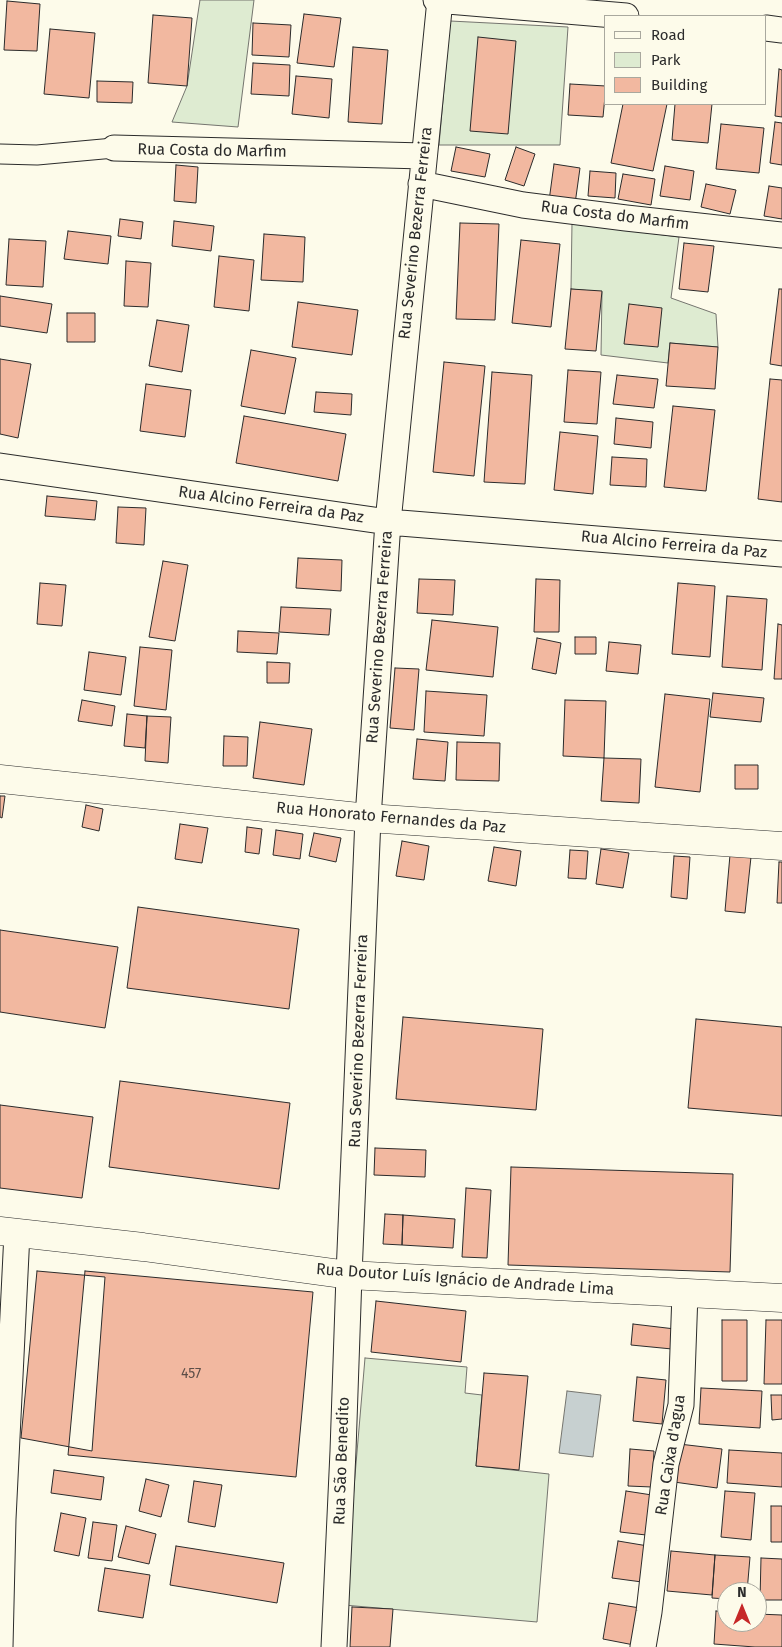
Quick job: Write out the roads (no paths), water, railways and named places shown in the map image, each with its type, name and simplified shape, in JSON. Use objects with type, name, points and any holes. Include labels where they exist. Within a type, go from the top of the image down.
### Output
[{"type":"main road","name":"Rua Honorato Fernandes da Paz","points":[[0,779],[368,818],[782,846]]},
{"type":"main road","name":"Rua Doutor Luís Ignácio de Andrade Lima","points":[[9,1232],[143,1247],[349,1275],[782,1298]]},
{"type":"street","points":[[436,0],[614,15]]},
{"type":"street","name":"Rua Severino Bezerra Ferreira","points":[[349,1275],[368,818],[388,522],[440,0]]},
{"type":"street","points":[[767,28],[782,30]]},
{"type":"street","name":"Rua Costa do Marfim","points":[[0,154],[37,154],[114,148],[424,156]]},
{"type":"street","name":"Rua Costa do Marfim","points":[[421,184],[524,205],[626,218],[782,234]]},
{"type":"street","name":"Rua Alcino Ferreira da Paz","points":[[0,466],[388,522],[782,554]]},
{"type":"street","points":[[0,1647],[9,1232]]},
{"type":"street","name":"Rua São Benedito","points":[[334,1647],[349,1275]]},
{"type":"street","name":"Rua Caixa d'agua","points":[[643,1647],[649,1612],[666,1464],[681,1405],[685,1293]]}]
